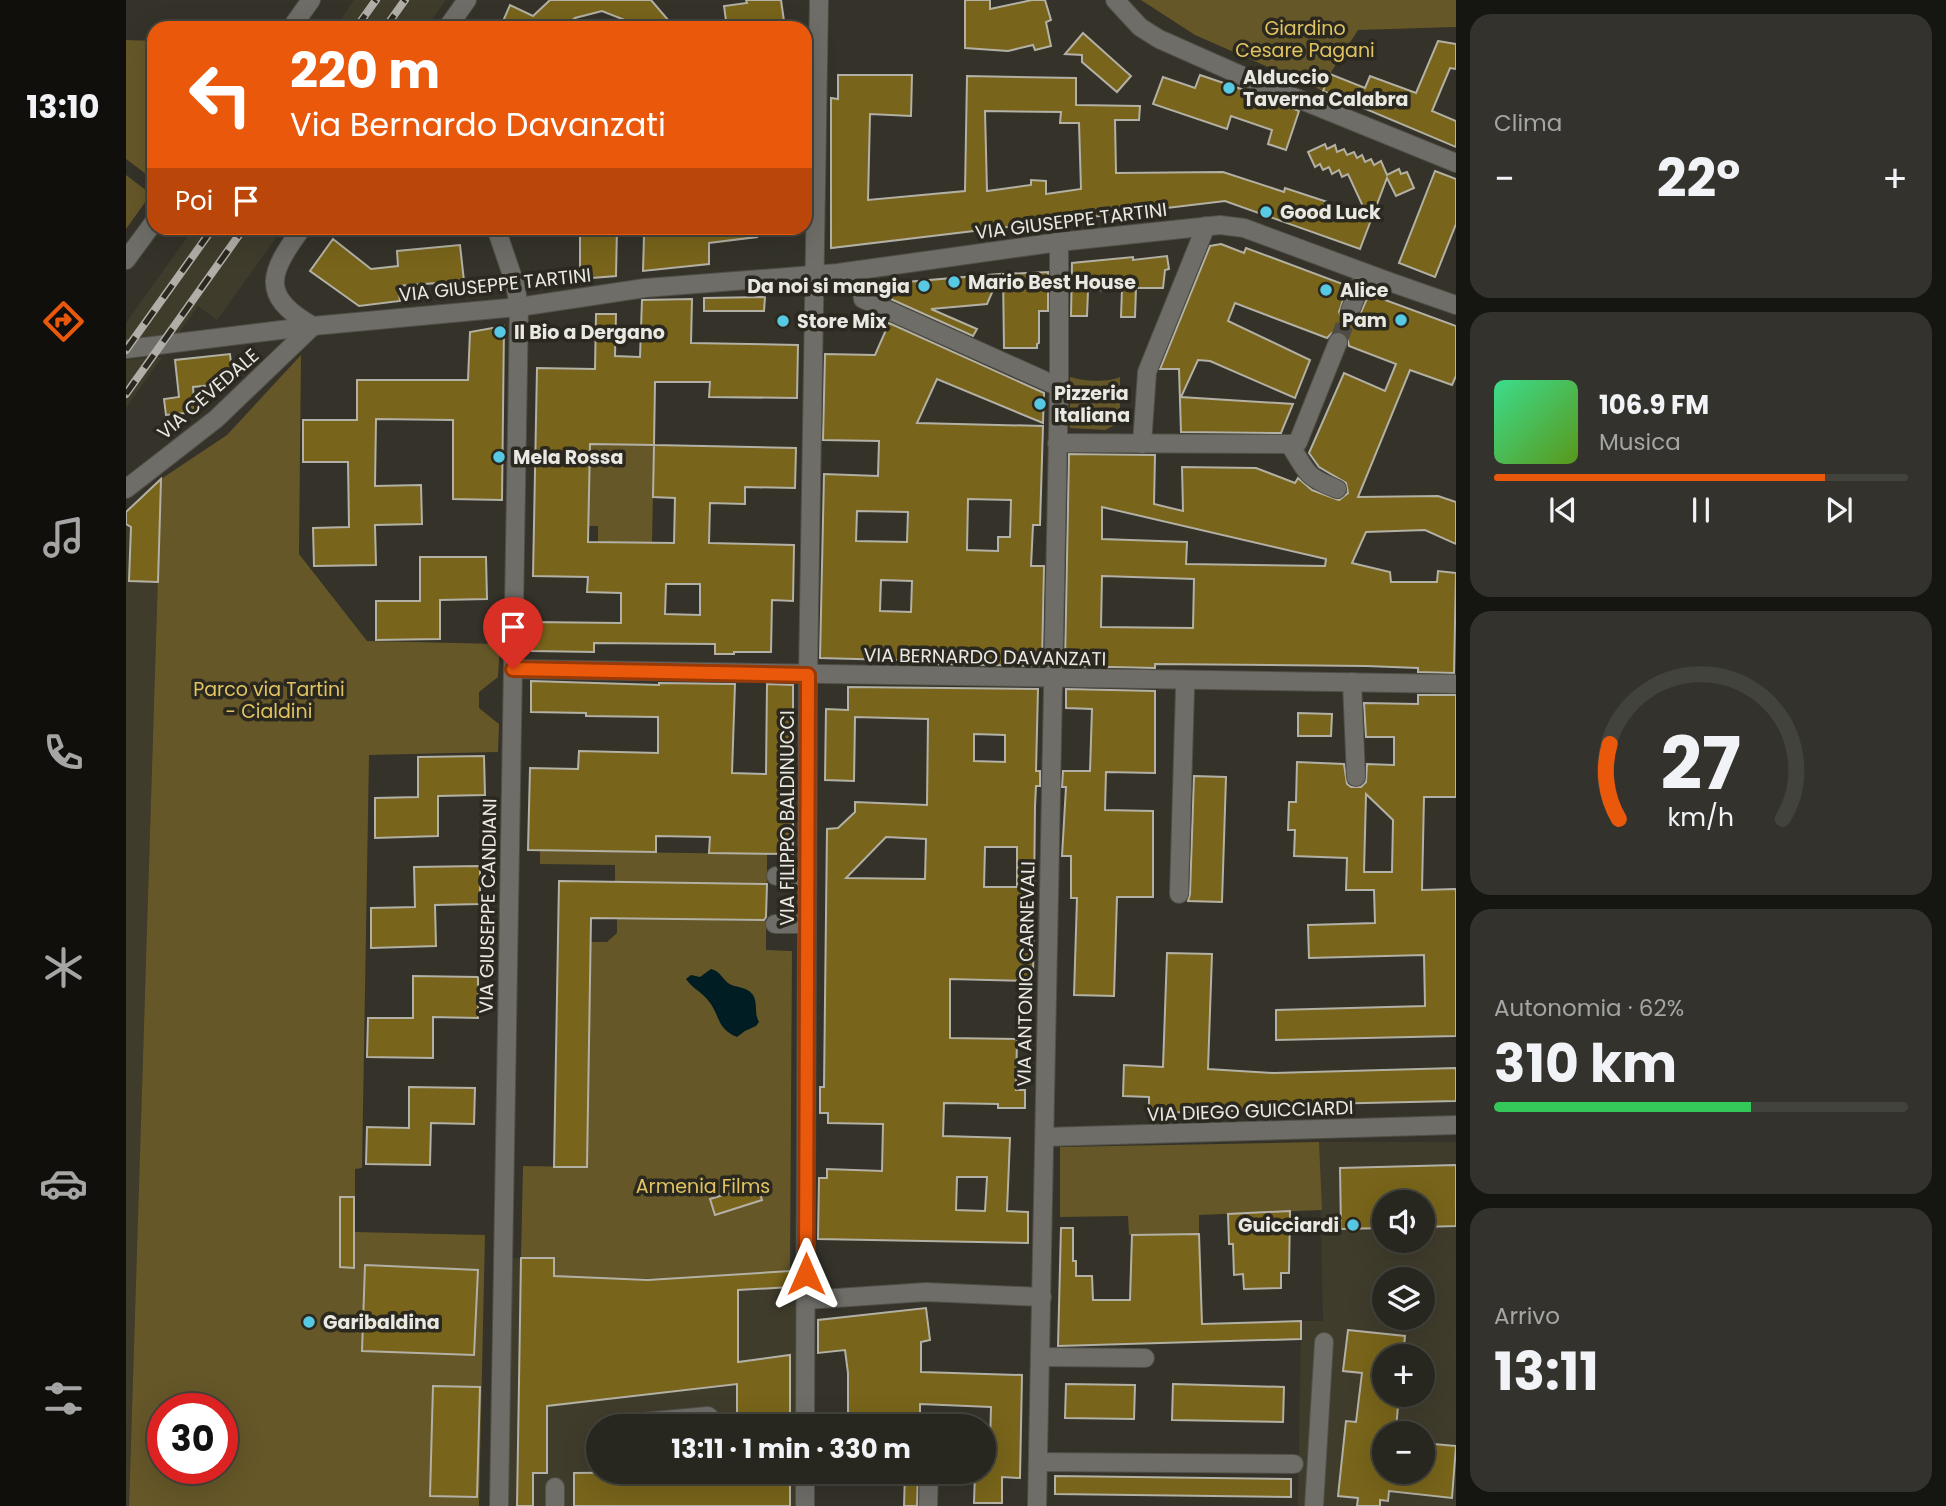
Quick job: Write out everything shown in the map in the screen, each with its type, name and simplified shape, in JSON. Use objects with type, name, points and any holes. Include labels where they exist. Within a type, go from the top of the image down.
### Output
[{"type":"street","points":[[296,21],[311,0]]},
{"type":"street","points":[[452,21],[467,0]]},
{"type":"street","name":"VIA FILIPPO BALDINUCCI","points":[[805,1414],[808,675],[819,0]]},
{"type":"street","points":[[1115,0],[1140,27],[1159,39],[1261,84],[1456,163]]},
{"type":"street","name":"VIA GIUSEPPE TARTINI","points":[[132,348],[313,326],[519,307],[645,288],[858,270],[1059,242],[1220,225],[1244,228],[1456,304]]},
{"type":"street","points":[[1142,444],[1147,372],[1206,226]]},
{"type":"street","points":[[126,260],[147,232]]},
{"type":"street","points":[[297,235],[281,258],[276,269],[275,282],[280,299],[287,308],[313,326]]},
{"type":"street","name":"VIA GIUSEPPE CANDIANI","points":[[498,235],[515,284],[519,307],[499,1506]]},
{"type":"street","name":"VIA ANTONIO CARNEVALI","points":[[1037,1506],[1059,387],[1059,242]]},
{"type":"street","points":[[858,270],[863,299],[1059,387]]},
{"type":"street","points":[[1350,311],[1365,273]]},
{"type":"street","name":"VIA CEVEDALE","points":[[126,489],[216,419],[313,326]]},
{"type":"street","points":[[1057,443],[1298,442],[1338,342]]},
{"type":"street","points":[[1289,444],[1303,470],[1312,479],[1337,489]]},
{"type":"street","name":"VIA BERNARDO DAVANZATI","points":[[513,669],[1456,684]]},
{"type":"street","points":[[1352,682],[1356,777]]},
{"type":"street","points":[[1179,894],[1185,690]]},
{"type":"street","points":[[776,876],[807,876]]},
{"type":"street","points":[[775,923],[807,924]]},
{"type":"street","name":"VIA DIEGO GUICCIARDI","points":[[1045,1137],[1456,1125]]},
{"type":"street","points":[[806,1300],[926,1292],[1042,1297]]},
{"type":"street","points":[[1314,1506],[1324,1342]]},
{"type":"street","points":[[1040,1357],[1145,1358]]},
{"type":"street","points":[[1038,1462],[1294,1464]]},
{"type":"street","points":[[805,1484],[805,1506]]},
{"type":"street","points":[[928,1506],[929,1484]]},
{"type":"street","points":[[555,1487],[555,1506]]},
{"type":"shaded area","points":[[354,0],[446,0],[431,21],[340,21]]},
{"type":"shaded area","points":[[189,235],[278,235],[217,320],[198,306],[179,333],[126,339],[126,323]]},
{"type":"shaded area","points":[[162,357],[126,408],[126,360]]},
{"type":"shaded area","points":[[161,479],[129,1506],[126,1506],[126,512]]},
{"type":"shaded area","points":[[1319,1142],[1456,1142],[1456,1506],[1298,1506],[1301,1321],[1323,1321]]},
{"type":"shaded area","points":[[504,1258],[554,1258],[555,1277],[668,1279],[805,1270],[805,1414],[586,1414],[586,1484],[805,1484],[805,1506],[500,1506]]},
{"type":"green space","name":"Giardino Cesare Pagani","points":[[1141,0],[1456,0],[1456,27],[1358,30],[1330,74],[1323,91],[1195,35]]},
{"type":"green space","points":[[126,40],[147,41],[147,175],[126,159]]},
{"type":"green space","points":[[126,175],[147,191],[147,200],[126,229]]},
{"type":"green space","name":"Parco via Tartini - Cialdini","points":[[301,355],[299,554],[367,641],[500,644],[498,677],[479,692],[479,708],[499,724],[498,752],[369,755],[362,1168],[355,1169],[355,1232],[485,1235],[479,1506],[129,1506],[161,479],[227,435]]},
{"type":"green space","points":[[1070,377],[1095,381],[1120,377],[1120,417],[1117,424],[1105,430],[1070,428]]},
{"type":"green space","points":[[590,444],[654,445],[652,543],[598,542],[598,526],[588,526]]},
{"type":"green space","points":[[540,851],[767,854],[767,884],[615,882],[615,865],[540,864]]},
{"type":"green space","name":"Armenia Films","points":[[617,918],[766,921],[766,950],[792,951],[790,1271],[668,1279],[554,1277],[554,1258],[521,1258],[523,1166],[587,1167],[591,942],[607,942],[617,933]]},
{"type":"green space","points":[[1319,1142],[1322,1210],[1199,1215],[1199,1234],[1129,1235],[1128,1216],[1060,1217],[1060,1147]]},
{"type":"water","points":[[711,969],[731,985],[753,995],[759,1022],[737,1037],[721,1025],[711,1004],[686,979],[691,975],[700,977]]},
{"type":"building","points":[[550,0],[651,0],[669,21],[627,21],[602,11],[572,21],[503,21],[510,5],[533,16]]},
{"type":"building","points":[[746,0],[781,0],[784,21],[726,21],[724,6],[747,3]]},
{"type":"building","points":[[965,0],[990,0],[990,9],[1045,0],[1051,20],[1046,22],[1051,46],[1035,50],[1033,45],[1008,51],[965,48]]},
{"type":"building","points":[[1083,33],[1131,76],[1117,92],[1082,62],[1082,55],[1065,54]]},
{"type":"building","points":[[1438,41],[1456,44],[1456,69],[1450,68],[1432,111],[1456,121],[1456,147],[1323,91],[1330,74],[1365,88],[1370,76],[1416,93]]},
{"type":"building","points":[[838,75],[912,75],[911,116],[870,114],[868,200],[965,191],[967,76],[1076,78],[1076,105],[1140,106],[1139,120],[1115,120],[1116,173],[1223,172],[1284,192],[1285,188],[1367,215],[1348,174],[1342,177],[1339,170],[1332,174],[1329,167],[1323,170],[1320,164],[1315,167],[1308,152],[1325,144],[1327,149],[1335,145],[1337,152],[1344,149],[1347,155],[1354,152],[1357,158],[1362,155],[1365,162],[1371,159],[1374,165],[1381,161],[1387,175],[1399,169],[1401,174],[1407,172],[1414,188],[1396,196],[1387,178],[1360,249],[1225,201],[831,248],[831,98],[838,99]],"holes":[[[985,111],[1061,112],[1060,123],[1079,123],[1081,189],[1046,194],[1046,181],[1031,180],[1031,185],[987,191]]]},
{"type":"building","points":[[1200,75],[1299,111],[1286,150],[1268,144],[1272,130],[1231,116],[1227,129],[1153,104],[1163,77],[1195,88]]},
{"type":"building","points":[[1435,171],[1456,179],[1456,224],[1435,277],[1399,263]]},
{"type":"building","points":[[580,235],[617,235],[616,276],[580,279]]},
{"type":"building","points":[[644,236],[757,237],[709,243],[709,264],[643,271]]},
{"type":"building","points":[[333,239],[371,269],[398,266],[397,251],[460,245],[464,281],[398,286],[400,301],[359,306],[310,271]]},
{"type":"building","points":[[1221,244],[1244,253],[1246,248],[1348,286],[1339,312],[1346,322],[1358,319],[1369,294],[1456,326],[1456,376],[1452,385],[1410,370],[1358,497],[1438,496],[1456,502],[1456,544],[1425,530],[1366,532],[1352,563],[1390,572],[1391,582],[1437,582],[1438,571],[1456,573],[1454,673],[1418,672],[1418,668],[1366,666],[1155,664],[1155,668],[1065,664],[1069,454],[1155,455],[1154,504],[1183,511],[1182,467],[1256,468],[1295,483],[1298,478],[1312,490],[1339,500],[1348,493],[1346,483],[1319,467],[1309,453],[1344,373],[1385,391],[1396,364],[1349,346],[1347,336],[1342,331],[1332,333],[1327,338],[1235,303],[1228,321],[1310,360],[1295,398],[1210,361],[1198,360],[1181,397],[1293,404],[1281,433],[1181,432],[1179,369],[1160,369],[1210,246]],"holes":[[[1102,507],[1326,559],[1325,566],[1186,564],[1187,542],[1102,539]],[[1102,576],[1194,579],[1193,628],[1101,627]]]},
{"type":"building","points":[[1167,256],[1169,269],[1165,270],[1163,288],[1136,288],[1135,317],[1121,317],[1122,289],[1088,291],[1087,316],[1071,316],[1072,263]]},
{"type":"building","points":[[1048,272],[1048,311],[1039,311],[1037,348],[1004,348],[1003,274]]},
{"type":"building","points":[[1000,274],[987,304],[931,309],[977,329],[973,336],[884,296],[883,284]]},
{"type":"building","points":[[765,297],[764,311],[704,311],[704,298]]},
{"type":"building","points":[[692,299],[691,343],[798,345],[797,398],[709,397],[710,382],[655,382],[654,445],[796,448],[795,488],[745,487],[745,504],[710,503],[709,543],[794,545],[793,601],[772,600],[771,652],[715,654],[715,644],[594,643],[594,652],[532,651],[532,622],[621,623],[621,593],[587,592],[588,577],[533,576],[537,368],[595,369],[596,314],[616,314],[615,356],[640,357],[642,300]],"holes":[[[590,444],[654,445],[653,497],[675,498],[674,543],[588,542]],[[666,584],[700,584],[700,615],[665,614]]]},
{"type":"building","points":[[889,323],[1044,393],[1043,423],[937,379],[917,423],[1043,426],[1040,525],[1033,525],[1031,566],[1044,566],[1042,664],[1039,666],[820,658],[824,474],[878,476],[879,441],[823,440],[825,354],[875,355]],"holes":[[[968,499],[1011,500],[1010,537],[998,537],[998,551],[967,550]],[[857,511],[908,512],[907,542],[856,541]],[[881,580],[912,581],[911,612],[880,611]]]},
{"type":"building","points":[[504,326],[502,500],[453,499],[453,420],[376,419],[375,486],[421,485],[422,524],[375,525],[376,565],[314,566],[313,528],[349,527],[348,462],[303,462],[303,420],[357,420],[357,380],[468,380],[470,332]]},
{"type":"building","points":[[230,354],[233,383],[193,387],[195,412],[166,415],[164,399],[179,397],[175,360]]},
{"type":"building","points":[[161,479],[158,582],[129,581],[131,527],[126,524],[126,512]]},
{"type":"building","points":[[420,557],[486,557],[487,599],[440,600],[440,639],[376,640],[376,601],[420,601]]},
{"type":"building","points":[[531,681],[659,685],[735,684],[732,773],[766,774],[767,684],[793,685],[793,854],[709,853],[710,837],[656,836],[656,852],[528,850],[530,768],[578,769],[579,751],[658,753],[658,717],[531,712]]},
{"type":"building","points":[[848,687],[1038,689],[1036,771],[1040,771],[1040,786],[1036,786],[1035,806],[1033,981],[950,979],[950,1038],[1017,1039],[1016,1090],[1025,1090],[1025,1108],[998,1108],[998,1104],[944,1103],[943,1136],[1010,1138],[1007,1211],[1028,1212],[1028,1243],[818,1239],[819,1178],[827,1178],[827,1169],[882,1171],[883,1124],[828,1123],[828,1113],[820,1113],[820,1087],[824,1087],[827,829],[838,828],[855,812],[855,802],[927,805],[928,719],[855,717],[854,781],[825,780],[826,709],[848,710]],"holes":[[[974,734],[1005,735],[1005,762],[974,761]],[[886,837],[926,839],[925,879],[846,878]],[[985,847],[1017,847],[1017,887],[984,887]],[[957,1177],[987,1177],[985,1211],[956,1210]]]},
{"type":"building","points":[[1066,689],[1155,691],[1155,773],[1106,772],[1105,810],[1153,811],[1153,897],[1117,897],[1114,996],[1074,995],[1077,898],[1071,898],[1071,856],[1062,856],[1066,787],[1062,787],[1063,771],[1090,771],[1092,709],[1066,708]]},
{"type":"building","points":[[1418,695],[1456,695],[1456,797],[1424,797],[1422,890],[1456,889],[1456,1036],[1276,1040],[1276,1010],[1425,1006],[1424,955],[1309,958],[1308,925],[1375,923],[1374,890],[1346,890],[1347,858],[1294,856],[1295,830],[1288,830],[1289,802],[1296,802],[1297,762],[1344,764],[1347,784],[1361,787],[1366,782],[1367,764],[1394,765],[1394,737],[1366,737],[1364,703],[1418,704]],"holes":[[[1366,794],[1393,820],[1392,872],[1364,872]]]},
{"type":"building","points":[[1298,713],[1332,714],[1331,736],[1298,736]]},
{"type":"building","points":[[484,756],[485,795],[438,796],[438,836],[375,838],[375,798],[418,797],[418,757]]},
{"type":"building","points":[[1194,776],[1226,777],[1222,902],[1188,901]]},
{"type":"building","points":[[480,866],[480,904],[435,905],[436,946],[371,948],[371,908],[415,907],[414,867]]},
{"type":"building","points":[[559,881],[767,884],[764,920],[591,918],[587,1167],[554,1167]]},
{"type":"building","points":[[1167,953],[1212,954],[1208,1069],[1274,1073],[1456,1068],[1456,1101],[1274,1105],[1274,1110],[1149,1113],[1149,1097],[1123,1096],[1124,1065],[1163,1067]]},
{"type":"building","points":[[413,976],[478,977],[478,1018],[433,1017],[433,1058],[367,1057],[368,1018],[413,1018]]},
{"type":"building","points":[[409,1087],[475,1088],[474,1124],[431,1123],[430,1165],[366,1164],[367,1127],[409,1128]]},
{"type":"building","points":[[1456,1165],[1456,1226],[1435,1227],[1435,1190],[1372,1190],[1372,1228],[1341,1229],[1340,1168]]},
{"type":"building","points":[[757,1185],[762,1200],[715,1215],[710,1199]]},
{"type":"building","points":[[340,1197],[354,1197],[354,1268],[340,1267]]},
{"type":"building","points":[[1290,1211],[1289,1273],[1281,1273],[1281,1288],[1244,1289],[1243,1274],[1234,1275],[1228,1214]]},
{"type":"building","points":[[1061,1228],[1073,1228],[1076,1276],[1092,1276],[1093,1300],[1130,1300],[1132,1235],[1199,1234],[1202,1324],[1301,1321],[1301,1339],[1058,1346]]},
{"type":"building","points":[[521,1258],[554,1258],[554,1276],[648,1280],[790,1271],[791,1287],[738,1290],[738,1362],[790,1355],[790,1414],[737,1414],[737,1384],[547,1406],[547,1473],[533,1473],[533,1506],[517,1506]]},
{"type":"building","points":[[365,1265],[478,1270],[474,1355],[362,1351]]},
{"type":"building","points":[[926,1308],[930,1340],[921,1342],[921,1372],[1022,1375],[1020,1478],[1002,1477],[1002,1503],[974,1503],[975,1484],[996,1484],[996,1414],[991,1414],[991,1407],[920,1404],[920,1414],[848,1414],[845,1350],[818,1353],[818,1320]]},
{"type":"building","points":[[1348,1330],[1405,1336],[1404,1344],[1372,1344],[1372,1407],[1398,1407],[1397,1421],[1372,1421],[1372,1484],[1435,1484],[1435,1444],[1456,1446],[1452,1498],[1389,1491],[1388,1501],[1380,1500],[1380,1506],[1357,1506],[1358,1498],[1338,1496],[1346,1421],[1356,1422],[1362,1373],[1343,1371]]},
{"type":"building","points":[[1066,1384],[1135,1385],[1134,1419],[1065,1418]]},
{"type":"building","points":[[1173,1384],[1284,1387],[1283,1422],[1172,1420]]},
{"type":"building","points":[[433,1386],[480,1387],[477,1497],[430,1496]]},
{"type":"building","points":[[574,1473],[586,1473],[586,1484],[790,1484],[790,1506],[574,1506]]},
{"type":"building","points":[[1055,1476],[1291,1479],[1291,1497],[1055,1494]]},
{"type":"building","points":[[905,1484],[918,1484],[917,1506],[904,1506]]},
{"type":"tunnel","points":[[1338,342],[1350,311]]},
{"type":"railway","points":[[361,21],[376,0]]},
{"type":"railway","points":[[390,21],[405,0]]},
{"type":"railway","points":[[126,350],[208,235]]},
{"type":"railway","points":[[126,394],[239,235]]},
{"type":"place","name":"Alduccio Taverna Calabra","points":[[1229,88]]},
{"type":"place","name":"Good Luck","points":[[1266,212]]},
{"type":"place","name":"Mario Best House","points":[[954,282]]},
{"type":"place","name":"Da noi si mangia","points":[[924,286]]},
{"type":"place","name":"Alice","points":[[1326,290]]},
{"type":"place","name":"Pam","points":[[1401,320]]},
{"type":"place","name":"Store Mix","points":[[783,321]]},
{"type":"place","name":"Il Bio a Dergano","points":[[500,332]]},
{"type":"place","name":"Pizzeria Italiana","points":[[1040,404]]},
{"type":"place","name":"Mela Rossa","points":[[499,457]]},
{"type":"place","name":"Guicciardi","points":[[1353,1225]]},
{"type":"place","name":"Garibaldina","points":[[309,1322]]},
{"type":"route","points":[[513,669],[808,675],[806,1274]]}]
